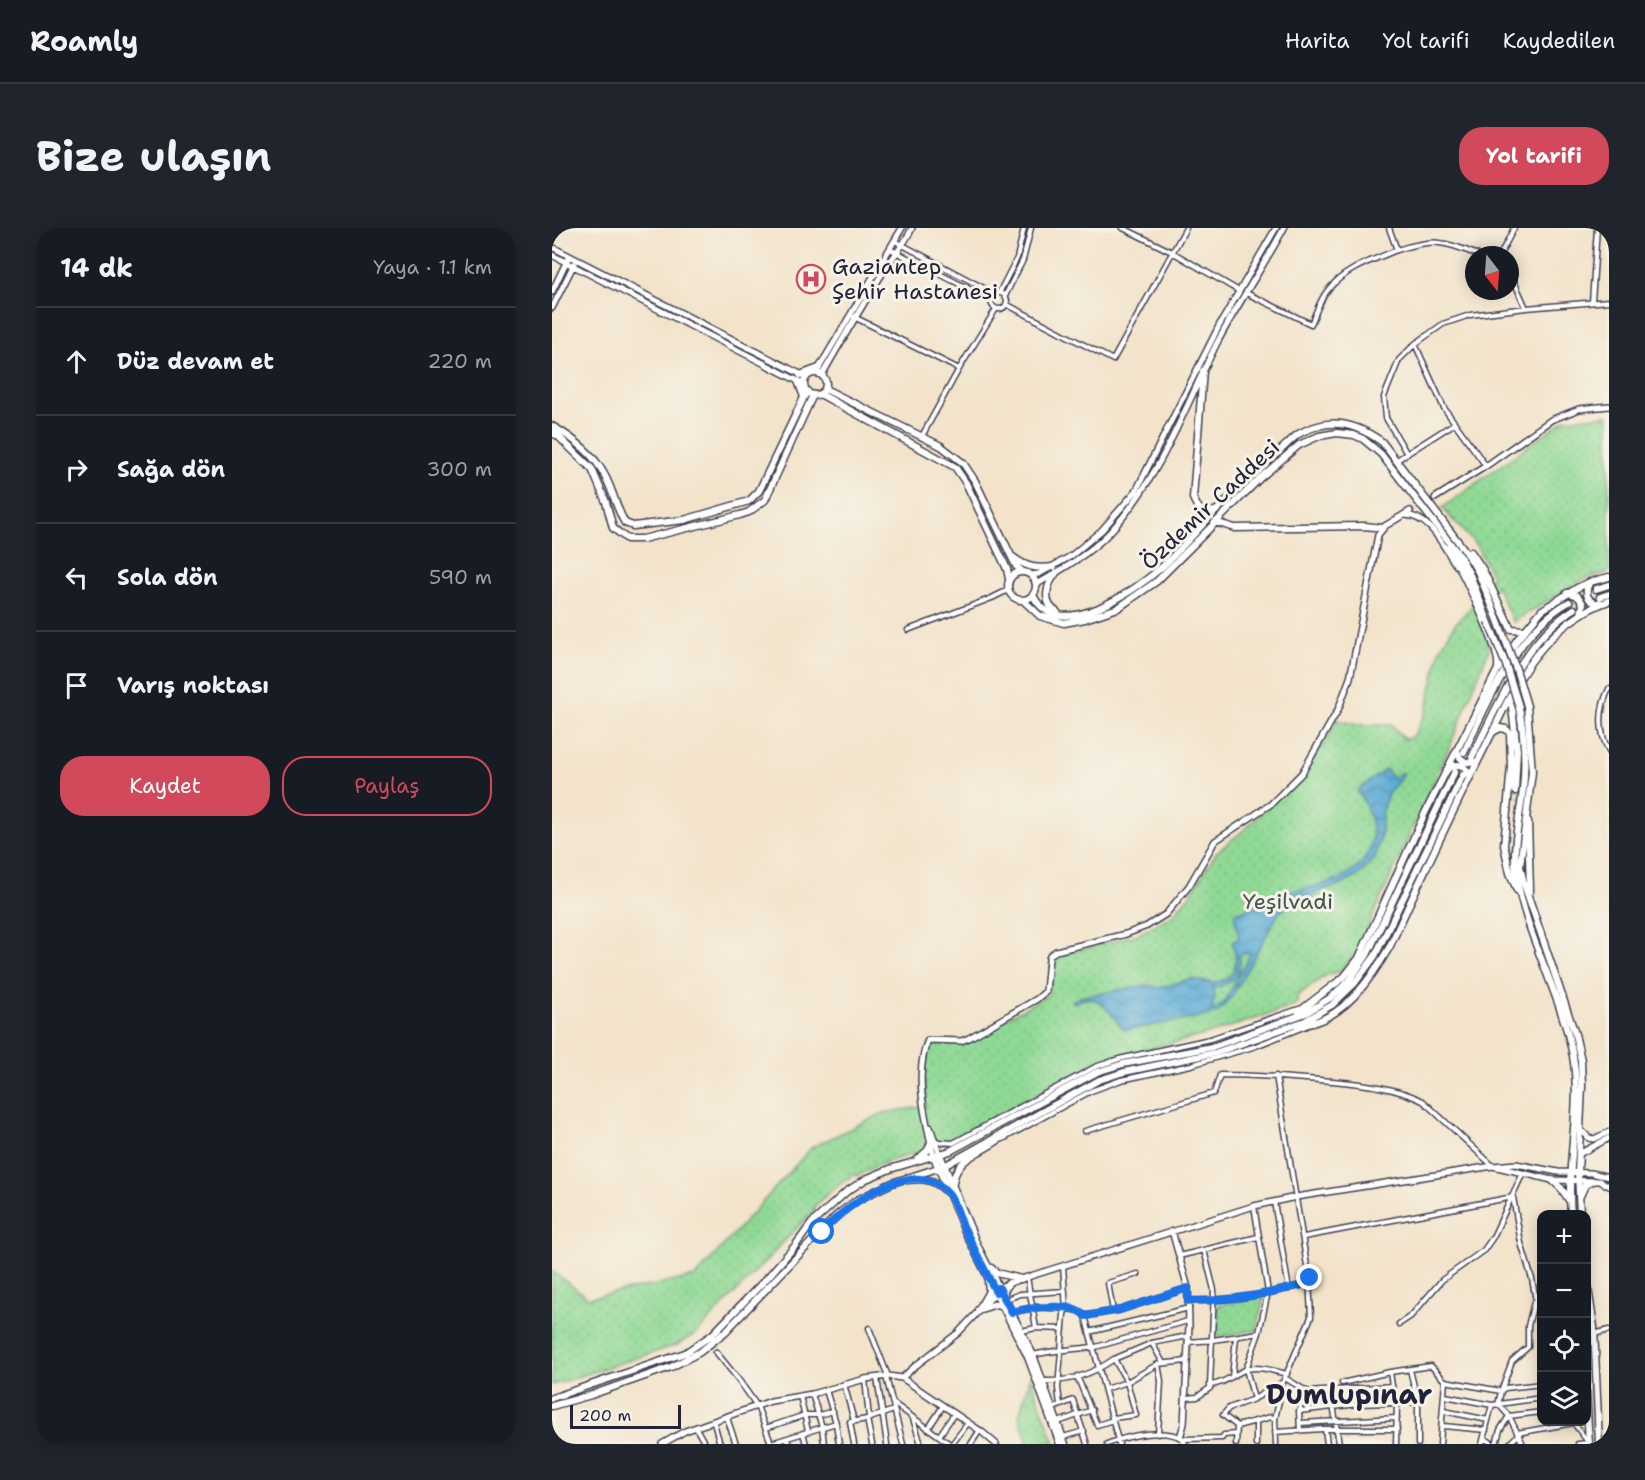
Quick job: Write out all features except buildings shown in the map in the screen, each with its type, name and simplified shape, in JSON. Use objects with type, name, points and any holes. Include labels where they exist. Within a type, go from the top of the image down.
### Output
[{"type":"main road","points":[[552,426],[572,438],[593,458],[604,474],[626,523],[633,526],[684,520],[749,501],[759,491],[821,371]]},
{"type":"main road","points":[[552,433],[592,469],[606,502],[613,528],[627,539],[643,539],[740,515],[749,512],[765,500],[821,371]]},
{"type":"main road","points":[[1203,371],[1194,498],[1201,511],[1205,513],[1216,511]]},
{"type":"main road","points":[[812,389],[922,436],[941,446],[963,463],[975,481],[1016,566],[1023,572]]},
{"type":"main road","points":[[812,389],[955,467],[966,483],[1007,569],[1008,590],[1013,597],[1023,600],[1033,594],[1036,587],[1030,574],[1015,573],[1009,579]]},
{"type":"main road","name":"Özdemir Caddesi","points":[[1062,615],[1090,611],[1129,592],[1162,566],[1216,511],[1298,434],[1321,425],[1357,426],[1382,442],[1445,522],[1478,572],[1497,618],[1527,706],[1532,772],[1520,867],[1581,1059],[1581,1129],[1574,1177]]},
{"type":"main road","name":"Özdemir Caddesi","points":[[1023,600],[1040,616],[1064,623],[1118,608],[1157,581],[1215,522],[1299,445],[1319,436],[1337,433],[1364,439],[1381,454],[1460,556],[1471,577],[1506,665],[1519,707],[1524,747],[1524,787],[1514,855],[1516,875],[1536,943],[1555,990],[1573,1057],[1576,1078],[1574,1177]]},
{"type":"main road","points":[[1215,522],[1235,528],[1365,526],[1383,528]]},
{"type":"main road","points":[[1445,522],[1460,536],[1483,570],[1511,629],[1525,630]]},
{"type":"main road","points":[[1441,530],[1468,584],[1498,657],[1497,669]]},
{"type":"main road","points":[[1011,555],[1022,564],[1036,569],[1055,570],[1048,588],[1047,600],[1051,609],[1062,615]]},
{"type":"main road","points":[[1609,577],[1590,582],[1567,593],[1542,610],[1525,630],[1497,669],[1459,757],[1468,763],[1475,759],[1493,732],[1535,656],[1556,633],[1604,600],[1609,594]]},
{"type":"main road","points":[[1590,582],[1586,587],[1586,594],[1590,600],[1596,603],[1604,600]]},
{"type":"main road","points":[[1596,589],[1609,585]]},
{"type":"main road","points":[[1567,593],[1574,593],[1580,597],[1583,611],[1579,616]]},
{"type":"main road","points":[[1033,594],[1036,602],[1045,610],[1062,615]]},
{"type":"main road","points":[[1296,1017],[1344,976],[1359,958],[1447,770],[1461,751],[1488,701],[1525,642],[1548,615],[1569,602]]},
{"type":"main road","points":[[552,1406],[671,1367],[700,1352],[725,1332],[837,1215],[857,1200],[892,1183],[941,1166],[1099,1080],[1124,1072],[1215,1053],[1295,1025],[1332,1005],[1355,983],[1375,956],[1475,759],[1516,671],[1545,632],[1574,609]]},
{"type":"main road","points":[[1512,694],[1510,703],[1517,750],[1515,791]]},
{"type":"main road","points":[[1493,732],[1500,728],[1510,733],[1511,766],[1504,845],[1510,873],[1524,905]]},
{"type":"main road","points":[[1295,1025],[1314,1023],[1341,1008],[1359,992],[1379,965],[1390,946],[1468,772],[1459,765],[1447,770]]},
{"type":"main road","points":[[552,1398],[685,1353],[712,1335],[768,1277],[812,1223],[846,1192],[866,1179],[937,1156],[1097,1072],[1123,1064],[1212,1047],[1296,1017],[1330,998],[1349,981],[1368,955],[1455,771]]},
{"type":"main road","points":[[1528,820],[1529,888],[1533,909]]},
{"type":"main road","points":[[952,1187],[959,1164],[997,1143],[1010,1129]]},
{"type":"main road","points":[[914,1162],[928,1150],[933,1141]]},
{"type":"main road","points":[[937,1156],[964,1229],[988,1276],[1012,1312],[1057,1407],[1062,1442]]},
{"type":"main road","points":[[941,1166],[988,1265],[1004,1308],[1039,1382],[1062,1442]]},
{"type":"main road","points":[[1574,1177],[1579,1210]]},
{"type":"main road","points":[[1571,1210],[1574,1177]]},
{"type":"main road","points":[[892,1183],[928,1179],[939,1184],[950,1195]]},
{"type":"main road","points":[[1552,1180],[1570,1201]]},
{"type":"main road","points":[[1578,1199],[1585,1185],[1593,1181]]},
{"type":"main road","points":[[988,1265],[997,1273],[1024,1278]]},
{"type":"main road","points":[[978,1311],[989,1291],[988,1276]]},
{"type":"main road","points":[[1005,1299],[1004,1291],[1009,1283]]},
{"type":"main road","points":[[978,1311],[996,1304],[1004,1308]]},
{"type":"main road","points":[[1591,1309],[1599,1444]]},
{"type":"main road","points":[[1588,1426],[1589,1443]]},
{"type":"street","points":[[821,371],[902,228]]},
{"type":"street","points":[[853,316],[903,245],[912,228]]},
{"type":"street","points":[[991,300],[1017,258],[1024,228]]},
{"type":"street","points":[[1006,304],[1005,296],[1023,261],[1031,228]]},
{"type":"street","points":[[1123,228],[1172,252],[1243,292],[1311,324],[1327,291],[1347,273],[1397,250],[1431,241],[1443,242],[1465,250]]},
{"type":"street","points":[[1006,304],[1113,360],[1186,228]]},
{"type":"street","points":[[1030,574],[1055,570],[1093,547],[1110,532],[1148,484],[1276,228]]},
{"type":"street","points":[[1036,587],[1102,530],[1136,491],[1219,326],[1284,228]]},
{"type":"street","points":[[1389,228],[1397,250]]},
{"type":"street","points":[[1505,246],[1514,228]]},
{"type":"street","points":[[1592,302],[1597,228]]},
{"type":"street","points":[[895,241],[1005,296]]},
{"type":"street","points":[[552,247],[604,272],[812,389]]},
{"type":"street","points":[[890,249],[991,300],[991,304],[996,309]]},
{"type":"street","points":[[552,255],[812,389]]},
{"type":"street","points":[[552,292],[569,256]]},
{"type":"street","points":[[552,308],[576,259]]},
{"type":"street","points":[[1519,292],[1526,308]]},
{"type":"street","points":[[1407,454],[1386,418],[1384,397],[1399,360],[1414,344],[1443,324],[1470,315],[1609,301]]},
{"type":"street","points":[[922,436],[996,309],[1006,304]]},
{"type":"street","points":[[853,316],[959,369]]},
{"type":"street","points":[[1414,344],[1444,408],[1486,466]]},
{"type":"street","points":[[1435,498],[1562,414],[1579,409],[1609,406]]},
{"type":"street","points":[[1396,461],[1455,423]]},
{"type":"street","points":[[937,1156],[926,1117],[922,1063],[928,1040],[961,1041],[969,1038],[1037,999],[1046,991],[1050,955],[1056,951],[1126,934],[1148,926],[1166,914],[1189,886],[1215,841],[1271,804],[1302,773],[1338,710],[1350,678],[1378,535],[1383,528],[1410,511]]},
{"type":"street","points":[[1404,514],[1420,518],[1429,524],[1468,584]]},
{"type":"street","points":[[909,630],[1008,590]]},
{"type":"street","points":[[1609,689],[1603,700],[1600,717],[1602,735],[1609,750]]},
{"type":"street","points":[[933,1141],[953,1143],[1095,1067],[1119,1059],[1210,1040],[1305,1007]]},
{"type":"street","points":[[997,1143],[1101,1088],[1121,1080],[1191,1065],[1253,1047],[1314,1023]]},
{"type":"street","points":[[1085,1131],[1214,1093],[1220,1075],[1276,1076],[1367,1085],[1410,1094],[1423,1101],[1492,1166],[1552,1180],[1592,1173],[1609,1177]]},
{"type":"street","points":[[1276,1076],[1304,1237],[1310,1283],[1311,1317],[1285,1378],[1275,1419],[1276,1444]]},
{"type":"street","points":[[1581,1129],[1588,1138],[1594,1139],[1609,1132]]},
{"type":"street","points":[[1579,1154],[1609,1138]]},
{"type":"street","points":[[902,1378],[958,1333],[998,1290],[1009,1283],[1254,1206],[1296,1197],[1516,1164],[1609,1185]]},
{"type":"street","points":[[1399,1324],[1411,1316],[1442,1280],[1484,1250],[1524,1172]]},
{"type":"street","points":[[1304,1237],[1513,1197]]},
{"type":"street","points":[[1513,1197],[1515,1217],[1532,1279],[1539,1318]]},
{"type":"street","points":[[1274,1202],[1289,1289]]},
{"type":"street","points":[[1210,1385],[1232,1378],[1246,1368],[1259,1333],[1268,1292],[1254,1206]]},
{"type":"street","points":[[1172,1231],[1188,1288],[1189,1321],[1183,1440]]},
{"type":"street","points":[[1179,1256],[1258,1236]]},
{"type":"street","points":[[1185,1398],[1197,1397],[1210,1388],[1214,1290],[1204,1250]]},
{"type":"street","points":[[1063,1266],[1066,1309],[1060,1352],[1057,1407],[1073,1400],[1087,1444]]},
{"type":"street","points":[[1113,1311],[1108,1283],[1138,1274]]},
{"type":"street","points":[[1024,1278],[1036,1328]]},
{"type":"street","points":[[1089,1332],[1188,1304],[1289,1289],[1310,1283]]},
{"type":"street","points":[[1085,1316],[1113,1311],[1188,1288]]},
{"type":"street","points":[[1005,1299],[1029,1293],[1065,1291]]},
{"type":"street","points":[[1498,1405],[1512,1361],[1528,1347],[1528,1326],[1535,1298]]},
{"type":"street","points":[[1012,1312],[1032,1308],[1066,1309],[1080,1311],[1085,1316],[1118,1442]]},
{"type":"street","points":[[1033,1355],[1092,1348],[1189,1321]]},
{"type":"street","points":[[869,1328],[887,1376],[903,1444]]},
{"type":"street","points":[[1021,1331],[1036,1328],[1063,1329]]},
{"type":"street","points":[[1594,1334],[1609,1330]]},
{"type":"street","points":[[1044,1381],[1059,1381],[1099,1370],[1114,1359],[1152,1343],[1188,1339],[1213,1340],[1259,1333]]},
{"type":"street","points":[[1232,1378],[1236,1337]]},
{"type":"street","points":[[1152,1343],[1161,1364],[1158,1434]]},
{"type":"street","points":[[716,1352],[757,1406],[770,1443],[836,1423]]},
{"type":"street","points":[[1077,1376],[1097,1425],[1113,1419],[1136,1415],[1127,1382],[1114,1359]]},
{"type":"street","points":[[1105,1389],[1127,1382],[1161,1364],[1186,1361]]},
{"type":"street","points":[[1342,1383],[1431,1366],[1445,1381],[1501,1391],[1505,1388],[1537,1385]]},
{"type":"street","points":[[1246,1368],[1269,1370],[1308,1392],[1392,1386]]},
{"type":"street","points":[[1246,1368],[1254,1398]]},
{"type":"street","points":[[1410,1370],[1418,1402],[1418,1444]]},
{"type":"street","points":[[1390,1372],[1397,1403],[1396,1444]]},
{"type":"street","points":[[662,1444],[685,1431],[714,1423],[757,1406],[865,1379],[887,1376],[902,1378],[980,1430],[994,1444]]},
{"type":"street","points":[[877,1377],[887,1444]]},
{"type":"street","points":[[1237,1426],[1223,1415],[1229,1408],[1254,1398],[1285,1378]]},
{"type":"street","points":[[865,1379],[872,1444]]},
{"type":"street","points":[[1440,1444],[1445,1381]]},
{"type":"street","points":[[844,1384],[854,1421]]},
{"type":"street","points":[[1357,1389],[1358,1404]]},
{"type":"street","points":[[826,1390],[836,1423],[839,1444]]},
{"type":"street","points":[[1300,1431],[1299,1411],[1305,1390]]},
{"type":"street","points":[[1331,1390],[1339,1444]]},
{"type":"street","points":[[812,1394],[822,1427],[824,1444]]},
{"type":"street","points":[[800,1396],[808,1431]]},
{"type":"street","points":[[1445,1396],[1492,1405],[1537,1399]]},
{"type":"street","points":[[1299,1411],[1358,1404],[1418,1402]]},
{"type":"street","points":[[893,1403],[951,1444],[968,1423]]},
{"type":"street","points":[[1482,1444],[1492,1405]]},
{"type":"street","points":[[1498,1405],[1509,1416],[1523,1444]]},
{"type":"street","points":[[928,1429],[943,1406]]},
{"type":"street","points":[[854,1444],[850,1422],[868,1419],[894,1410]]},
{"type":"street","points":[[1058,1422],[1092,1410]]},
{"type":"street","points":[[766,1428],[805,1415],[819,1415],[833,1411]]},
{"type":"street","points":[[1444,1412],[1488,1420]]},
{"type":"street","points":[[1509,1416],[1537,1413]]},
{"type":"street","points":[[939,1436],[954,1414]]},
{"type":"street","points":[[1483,1438],[1495,1444],[1509,1416]]},
{"type":"street","points":[[1237,1426],[1271,1417],[1275,1419]]},
{"type":"street","points":[[727,1418],[736,1444]]},
{"type":"street","points":[[913,1418],[921,1444]]},
{"type":"street","points":[[1300,1423],[1397,1418]]},
{"type":"street","points":[[1256,1422],[1256,1444]]},
{"type":"street","points":[[714,1423],[720,1444]]},
{"type":"street","points":[[1236,1444],[1237,1426]]},
{"type":"street","points":[[1443,1426],[1486,1430]]},
{"type":"street","points":[[1509,1444],[1518,1434],[1555,1426]]},
{"type":"street","points":[[1576,1426],[1589,1443]]},
{"type":"street","points":[[696,1428],[705,1444]]},
{"type":"street","points":[[1325,1429],[1327,1444]]},
{"type":"street","points":[[1275,1432],[1397,1429]]},
{"type":"street","points":[[971,1444],[980,1430]]},
{"type":"street","points":[[1062,1442],[1084,1431]]},
{"type":"street","points":[[803,1433],[806,1444]]},
{"type":"street","points":[[1107,1444],[1133,1435],[1158,1434],[1183,1440],[1222,1438],[1224,1435],[1236,1434]]},
{"type":"street","points":[[787,1438],[789,1444]]},
{"type":"street","points":[[1578,1444],[1589,1443]]},
{"type":"green space","name":"Yeşilvadi","points":[[1609,415],[1609,572],[1582,580],[1513,622],[1496,585],[1477,612],[1490,647],[1450,746],[1356,953],[1339,972],[1328,974],[1297,996],[1297,1005],[1205,1035],[1096,1062],[952,1141],[878,1165],[857,1176],[855,1174],[833,1189],[814,1207],[815,1209],[697,1333],[677,1345],[552,1385],[552,1271],[588,1298],[695,1277],[812,1147],[883,1113],[926,1106],[924,1072],[929,1044],[963,1043],[1049,994],[1052,957],[1139,934],[1173,915],[1190,895],[1216,853],[1245,829],[1309,767],[1338,720],[1358,725],[1392,725],[1405,740],[1414,735],[1427,710],[1440,649],[1455,624],[1474,604],[1492,576],[1476,545],[1442,508],[1565,419]]},
{"type":"green space","points":[[1264,1297],[1257,1330],[1217,1337],[1218,1305]]},
{"type":"green space","points":[[1030,1376],[1055,1444],[1028,1444],[1019,1416]]},
{"type":"water","points":[[1386,769],[1393,778],[1402,772],[1404,775],[1388,793],[1382,811],[1381,836],[1374,859],[1359,875],[1342,885],[1299,899],[1279,913],[1231,998],[1218,1012],[1203,1017],[1125,1030],[1098,1001],[1083,999],[1073,1003],[1072,1001],[1080,997],[1147,985],[1158,988],[1191,979],[1213,983],[1227,979],[1234,971],[1236,957],[1232,941],[1239,939],[1234,913],[1256,907],[1253,897],[1307,888],[1343,876],[1357,867],[1368,854],[1372,838],[1371,819],[1357,791]],"holes":[[[1248,952],[1250,954],[1224,1002],[1211,1011],[1215,997],[1213,988],[1235,978],[1238,974],[1240,954]]]},
{"type":"tunnel","points":[[1410,511],[1435,498]]},
{"type":"tunnel","points":[[1569,602],[1596,589]]},
{"type":"tunnel","points":[[1574,609],[1600,597]]},
{"type":"tunnel","points":[[1515,791],[1527,820]]},
{"type":"place","name":"Gaziantep Şehir Hastanesi","points":[[811,279]]},
{"type":"district","name":"Dumlupınar","points":[[1349,1394]]},
{"type":"route","points":[[822,1232],[837,1215],[857,1200],[892,1183],[928,1179],[939,1184],[950,1195],[964,1229],[996,1292],[999,1288],[1012,1312],[1036,1307],[1075,1310],[1085,1316],[1120,1310],[1188,1288],[1188,1301],[1214,1301],[1289,1289],[1310,1283],[1310,1278]]}]
